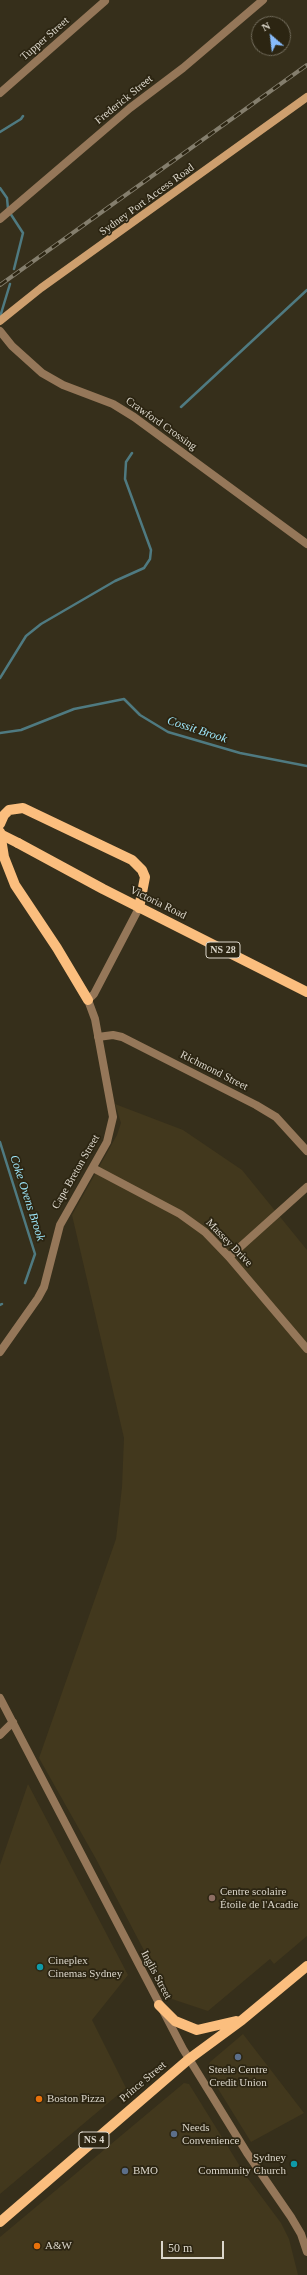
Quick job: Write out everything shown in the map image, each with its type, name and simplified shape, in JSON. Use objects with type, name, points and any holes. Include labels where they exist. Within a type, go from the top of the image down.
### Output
[{"type":"main road","name":"Sydney Port Access Road","points":[[0,321],[41,288],[307,97]]},
{"type":"main road","points":[[0,824],[4,814],[9,810],[23,808],[132,860],[142,870],[146,877],[139,908]]},
{"type":"main road","points":[[0,833],[4,857],[15,885],[57,948],[88,1000]]},
{"type":"main road","name":"Victoria Road","points":[[0,833],[139,908],[307,992]]},
{"type":"main road","name":"Prince Street","points":[[0,2222],[189,2059],[242,2020],[307,1966]]},
{"type":"main road","points":[[160,2005],[175,2021],[197,2030],[242,2020]]},
{"type":"street","name":"Frederick Street","points":[[0,219],[130,108],[183,68],[263,0]]},
{"type":"street","name":"Tupper Street","points":[[0,93],[105,1]]},
{"type":"street","name":"Crawford Crossing","points":[[0,331],[12,346],[42,373],[63,385],[113,404],[134,417],[307,544]]},
{"type":"street","points":[[88,1000],[94,994],[139,908]]},
{"type":"street","name":"Cape Breton Street","points":[[0,1352],[44,1287],[60,1225],[68,1206],[108,1142],[113,1117],[95,1019],[88,1000]]},
{"type":"street","name":"Richmond Street","points":[[98,1037],[113,1035],[122,1037],[256,1104],[285,1125],[307,1151]]},
{"type":"street","name":"Massey Drive","points":[[93,1168],[193,1222],[229,1257],[307,1349]]},
{"type":"street","points":[[229,1257],[307,1187]]},
{"type":"street","name":"Inglis Street","points":[[0,1698],[189,2059],[247,2153],[291,2216],[301,2234],[307,2252]]},
{"type":"street","points":[[0,1735],[13,1722]]},
{"type":"shaded area","points":[[115,1104],[183,1130],[242,1170],[307,1250],[307,1936],[274,1964],[270,1959],[208,2011],[169,1998],[96,1859],[39,1758],[116,1539],[122,1487],[124,1438],[72,1215],[117,1135],[121,1123]]},
{"type":"shaded area","points":[[28,1784],[128,1975],[92,2020],[126,2088],[0,2194],[0,1865]]},
{"type":"shaded area","points":[[243,2034],[304,2113],[251,2142],[207,2071],[210,2062]]},
{"type":"shaded area","points":[[184,2083],[189,2084],[246,2176],[281,2223],[289,2239],[298,2275],[0,2275],[0,2237]]},
{"type":"waterway","points":[[0,132],[21,119],[23,116]]},
{"type":"waterway","points":[[0,188],[7,198],[8,209]]},
{"type":"waterway","points":[[10,213],[23,233],[14,269]]},
{"type":"waterway","points":[[0,317],[10,284]]},
{"type":"waterway","points":[[181,407],[307,290]]},
{"type":"waterway","points":[[0,678],[26,636],[41,624],[115,581],[144,568],[150,559],[151,550],[125,479],[126,462],[132,453]]},
{"type":"waterway","name":"Cossit Brook","points":[[0,733],[21,730],[74,709],[124,699],[140,715],[168,732],[240,753],[307,766]]},
{"type":"waterway","name":"Coke Ovens Brook","points":[[0,1142],[35,1254],[25,1283]]},
{"type":"railway","points":[[0,285],[307,65]]},
{"type":"place","name":"Centre scolaire Étoile de l'Acadie","points":[[212,1898]]},
{"type":"place","name":"Cineplex Cinemas Sydney","points":[[40,1967]]},
{"type":"place","name":"Steele Centre Credit Union","points":[[238,2057]]},
{"type":"place","name":"Boston Pizza","points":[[39,2099]]},
{"type":"place","name":"Needs Convenience","points":[[174,2134]]},
{"type":"place","name":"Sydney Community Church","points":[[294,2164]]},
{"type":"place","name":"BMO","points":[[125,2171]]},
{"type":"place","name":"A&W","points":[[37,2246]]}]
